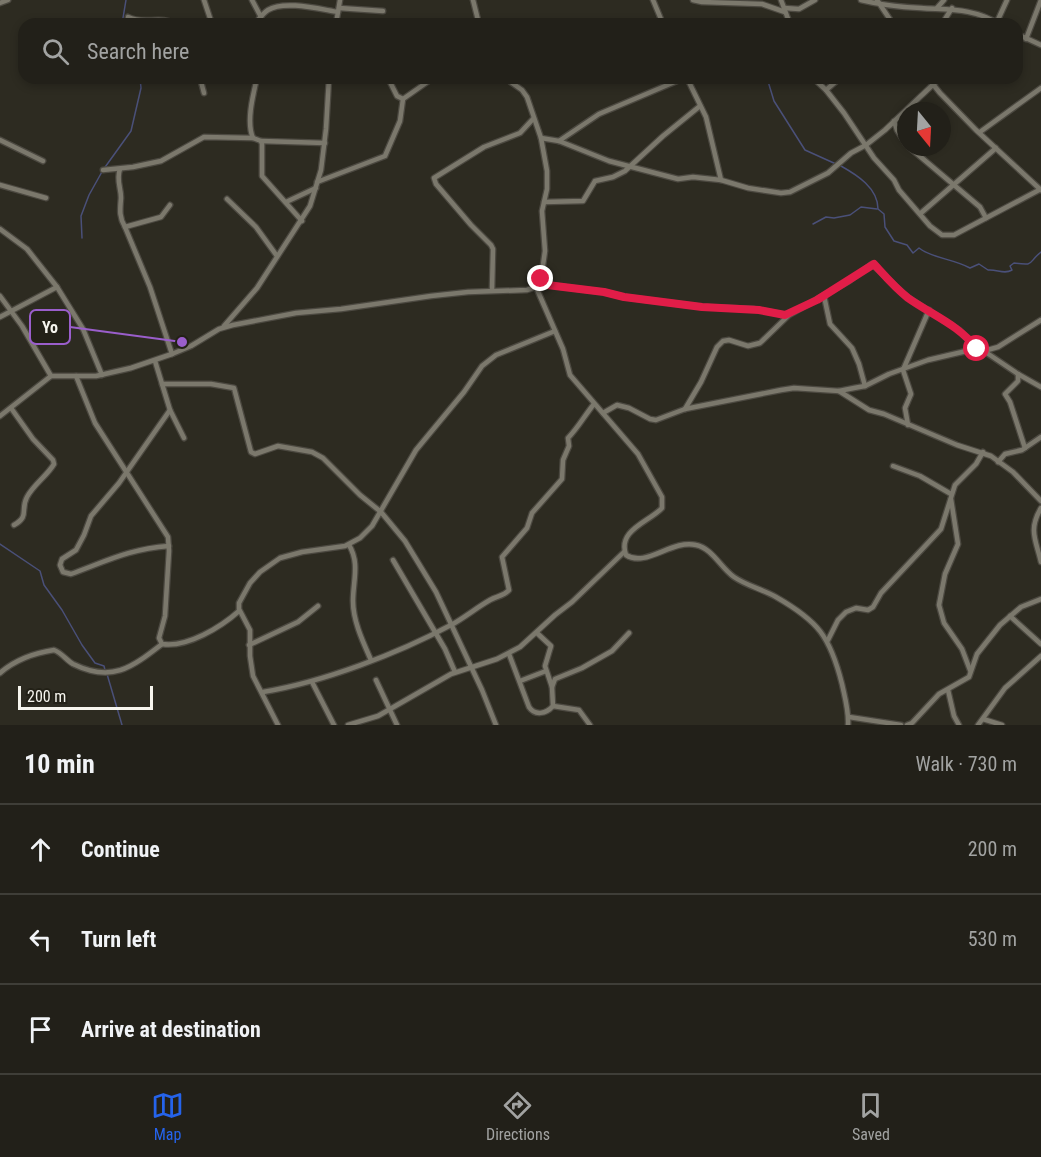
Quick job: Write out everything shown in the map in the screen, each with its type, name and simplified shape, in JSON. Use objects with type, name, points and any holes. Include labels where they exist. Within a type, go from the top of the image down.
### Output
[{"type":"street","points":[[0,3],[8,0]]},
{"type":"street","points":[[204,0],[210,18]]},
{"type":"street","points":[[252,0],[261,17],[266,11],[281,5],[383,11]]},
{"type":"street","points":[[337,18],[340,0]]},
{"type":"street","points":[[473,0],[478,18]]},
{"type":"street","points":[[653,0],[660,18]]},
{"type":"street","points":[[693,0],[762,3],[784,10],[799,9],[815,0]]},
{"type":"street","points":[[781,0],[787,18]]},
{"type":"street","points":[[861,0],[952,8],[979,14],[986,18]]},
{"type":"street","points":[[937,8],[944,0]]},
{"type":"street","points":[[1000,18],[1007,0]]},
{"type":"street","points":[[1026,39],[1041,0]]},
{"type":"street","points":[[878,2],[889,18]]},
{"type":"street","points":[[946,18],[952,8]]},
{"type":"street","points":[[1023,37],[1041,45]]},
{"type":"street","points":[[202,84],[204,93]]},
{"type":"street","points":[[253,138],[251,124],[256,84]]},
{"type":"street","points":[[222,328],[253,294],[310,207],[325,143],[329,84]]},
{"type":"street","points":[[391,84],[397,96],[403,99]]},
{"type":"street","points":[[286,202],[317,185],[385,156],[400,121],[403,99],[424,84]]},
{"type":"street","points":[[348,725],[364,721],[390,709],[455,672],[509,654],[537,633],[611,567],[624,552],[625,538],[659,511],[664,503],[638,454],[570,375],[563,349],[538,286],[545,251],[542,212],[547,171],[541,138],[526,97],[514,84]]},
{"type":"street","points":[[559,141],[599,114],[672,84]]},
{"type":"street","points":[[689,84],[706,117],[721,180]]},
{"type":"street","points":[[541,138],[559,141],[609,161],[678,179],[693,177],[721,180],[748,188],[781,193],[790,192],[828,173],[851,153],[866,145],[933,85],[1041,190],[954,235],[948,236],[936,231],[874,158],[866,145],[826,90],[820,84]]},
{"type":"street","points":[[826,90],[833,84]]},
{"type":"street","points":[[980,132],[1041,88]]},
{"type":"street","points":[[544,202],[583,201],[595,181],[613,177],[631,166],[700,106]]},
{"type":"street","points":[[492,290],[493,249],[491,245],[436,184],[434,178],[484,147],[520,133],[533,119]]},
{"type":"street","points":[[894,121],[897,130]]},
{"type":"street","points":[[103,170],[161,161],[204,137],[325,143]]},
{"type":"street","points":[[0,140],[43,161]]},
{"type":"street","points":[[261,141],[262,176],[302,221]]},
{"type":"street","points":[[921,213],[996,148]]},
{"type":"street","points":[[920,156],[980,207],[986,218]]},
{"type":"street","points":[[120,169],[117,177],[121,197],[119,214],[150,286],[172,354]]},
{"type":"street","points":[[0,185],[46,198]]},
{"type":"street","points":[[227,199],[251,221],[277,255]]},
{"type":"street","points":[[125,228],[161,217],[170,205]]},
{"type":"street","points":[[2,232],[27,249],[57,287],[83,329],[102,375]]},
{"type":"street","points":[[685,409],[702,382],[717,347],[723,341],[729,340],[748,345],[758,344],[789,315],[874,264],[908,297],[959,330],[977,349]]},
{"type":"street","points":[[0,416],[51,376],[102,375],[155,361],[222,328],[296,313],[430,296],[492,290],[527,290],[538,286],[604,292],[624,297],[702,307],[753,309],[777,315],[789,315]]},
{"type":"street","points":[[0,317],[57,287]]},
{"type":"street","points":[[824,296],[830,324],[852,348],[865,386]]},
{"type":"street","points":[[0,297],[22,326],[51,376]]},
{"type":"street","points":[[908,425],[905,408],[911,394],[903,372],[929,310]]},
{"type":"street","points":[[984,351],[998,347],[1041,320]]},
{"type":"street","points":[[279,725],[254,676],[249,645],[250,630],[240,611],[239,603],[250,583],[272,562],[290,554],[349,545],[372,526],[416,450],[464,392],[482,366],[496,355],[555,331]]},
{"type":"street","points":[[603,413],[617,405],[629,408],[653,420],[685,409],[794,388],[839,392],[865,386],[928,360],[977,349],[984,351],[1041,387]]},
{"type":"street","points":[[155,361],[170,410],[184,438]]},
{"type":"street","points":[[1018,374],[1018,381],[1005,394],[1010,402],[1025,448]]},
{"type":"street","points":[[76,376],[95,423],[166,532],[169,546],[165,616],[159,638],[162,644]]},
{"type":"street","points":[[162,384],[211,384],[234,388],[251,453],[255,454],[278,446],[312,452],[323,458],[360,495],[381,512],[417,560],[452,624],[496,725]]},
{"type":"street","points":[[839,392],[869,410],[957,446],[983,452],[1013,472],[1041,501]]},
{"type":"street","points":[[263,692],[312,682],[371,660],[434,634],[491,599],[506,594],[509,590],[502,556],[527,528],[532,513],[562,479],[563,460],[569,446],[568,438],[594,404]]},
{"type":"street","points":[[11,408],[54,464],[28,495],[25,514],[22,520],[14,525]]},
{"type":"street","points":[[169,546],[152,547],[117,555],[71,574],[66,574],[60,565],[62,559],[76,549],[91,516],[127,472],[170,410]]},
{"type":"street","points":[[998,462],[1005,454],[1025,448],[1041,437]]},
{"type":"street","points":[[828,640],[838,620],[846,612],[856,608],[868,610],[873,607],[881,594],[941,529],[951,495],[960,478],[976,464],[983,452]]},
{"type":"street","points":[[893,466],[920,476],[951,495]]},
{"type":"street","points":[[951,495],[958,544],[945,574],[939,605],[944,623],[962,649],[972,673]]},
{"type":"street","points":[[1041,508],[1034,521],[1033,534],[1041,562]]},
{"type":"street","points":[[349,545],[356,558],[354,613],[371,660]]},
{"type":"street","points":[[624,552],[631,558],[639,559],[675,546],[699,546],[706,549],[734,577],[797,609],[828,640],[838,669],[849,717],[848,725]]},
{"type":"street","points":[[393,560],[410,586],[434,634],[445,649],[455,672]]},
{"type":"street","points":[[908,725],[939,694],[972,673],[977,654],[1000,625],[1024,605],[1040,601]]},
{"type":"street","points":[[249,645],[298,621],[318,606]]},
{"type":"street","points":[[0,673],[30,656],[54,650],[75,665],[111,674],[141,660],[162,644],[180,644],[208,632],[229,621],[240,611]]},
{"type":"street","points":[[1010,616],[1041,644]]},
{"type":"street","points":[[537,633],[551,646],[545,666],[552,687],[553,706]]},
{"type":"street","points":[[552,687],[553,682],[560,676],[582,668],[612,651],[629,633]]},
{"type":"street","points":[[509,654],[533,712],[543,712],[553,706],[579,710],[590,725]]},
{"type":"street","points":[[978,725],[1005,688],[1041,656]]},
{"type":"street","points":[[520,681],[546,671]]},
{"type":"street","points":[[376,680],[397,725]]},
{"type":"street","points":[[312,682],[334,725]]},
{"type":"street","points":[[948,690],[954,716],[959,725]]},
{"type":"street","points":[[849,717],[901,725]]},
{"type":"street","points":[[983,719],[1002,725]]},
{"type":"waterway","points":[[123,18],[126,0]]},
{"type":"waterway","points":[[82,238],[81,216],[89,195],[103,170],[131,131],[141,84]]},
{"type":"waterway","points":[[769,84],[774,101],[805,150],[836,164]]},
{"type":"waterway","points":[[841,166],[860,178],[871,189],[878,209],[884,214],[885,227],[894,241],[907,245],[913,253],[919,248],[970,268],[979,264],[988,270],[1006,272],[1012,270],[1010,266],[1014,263],[1030,263],[1041,252]]},
{"type":"waterway","points":[[813,224],[826,217],[850,215],[861,207],[877,209]]},
{"type":"waterway","points":[[0,544],[40,571],[44,585],[62,610],[82,645],[95,663],[104,666],[105,670]]},
{"type":"waterway","points":[[107,674],[122,725]]},
{"type":"place","name":"Yo","points":[[182,342]]},
{"type":"route","points":[[541,279],[539,284],[604,292],[624,297],[702,307],[743,308],[789,315],[874,264],[908,297],[959,330],[977,349]]}]
